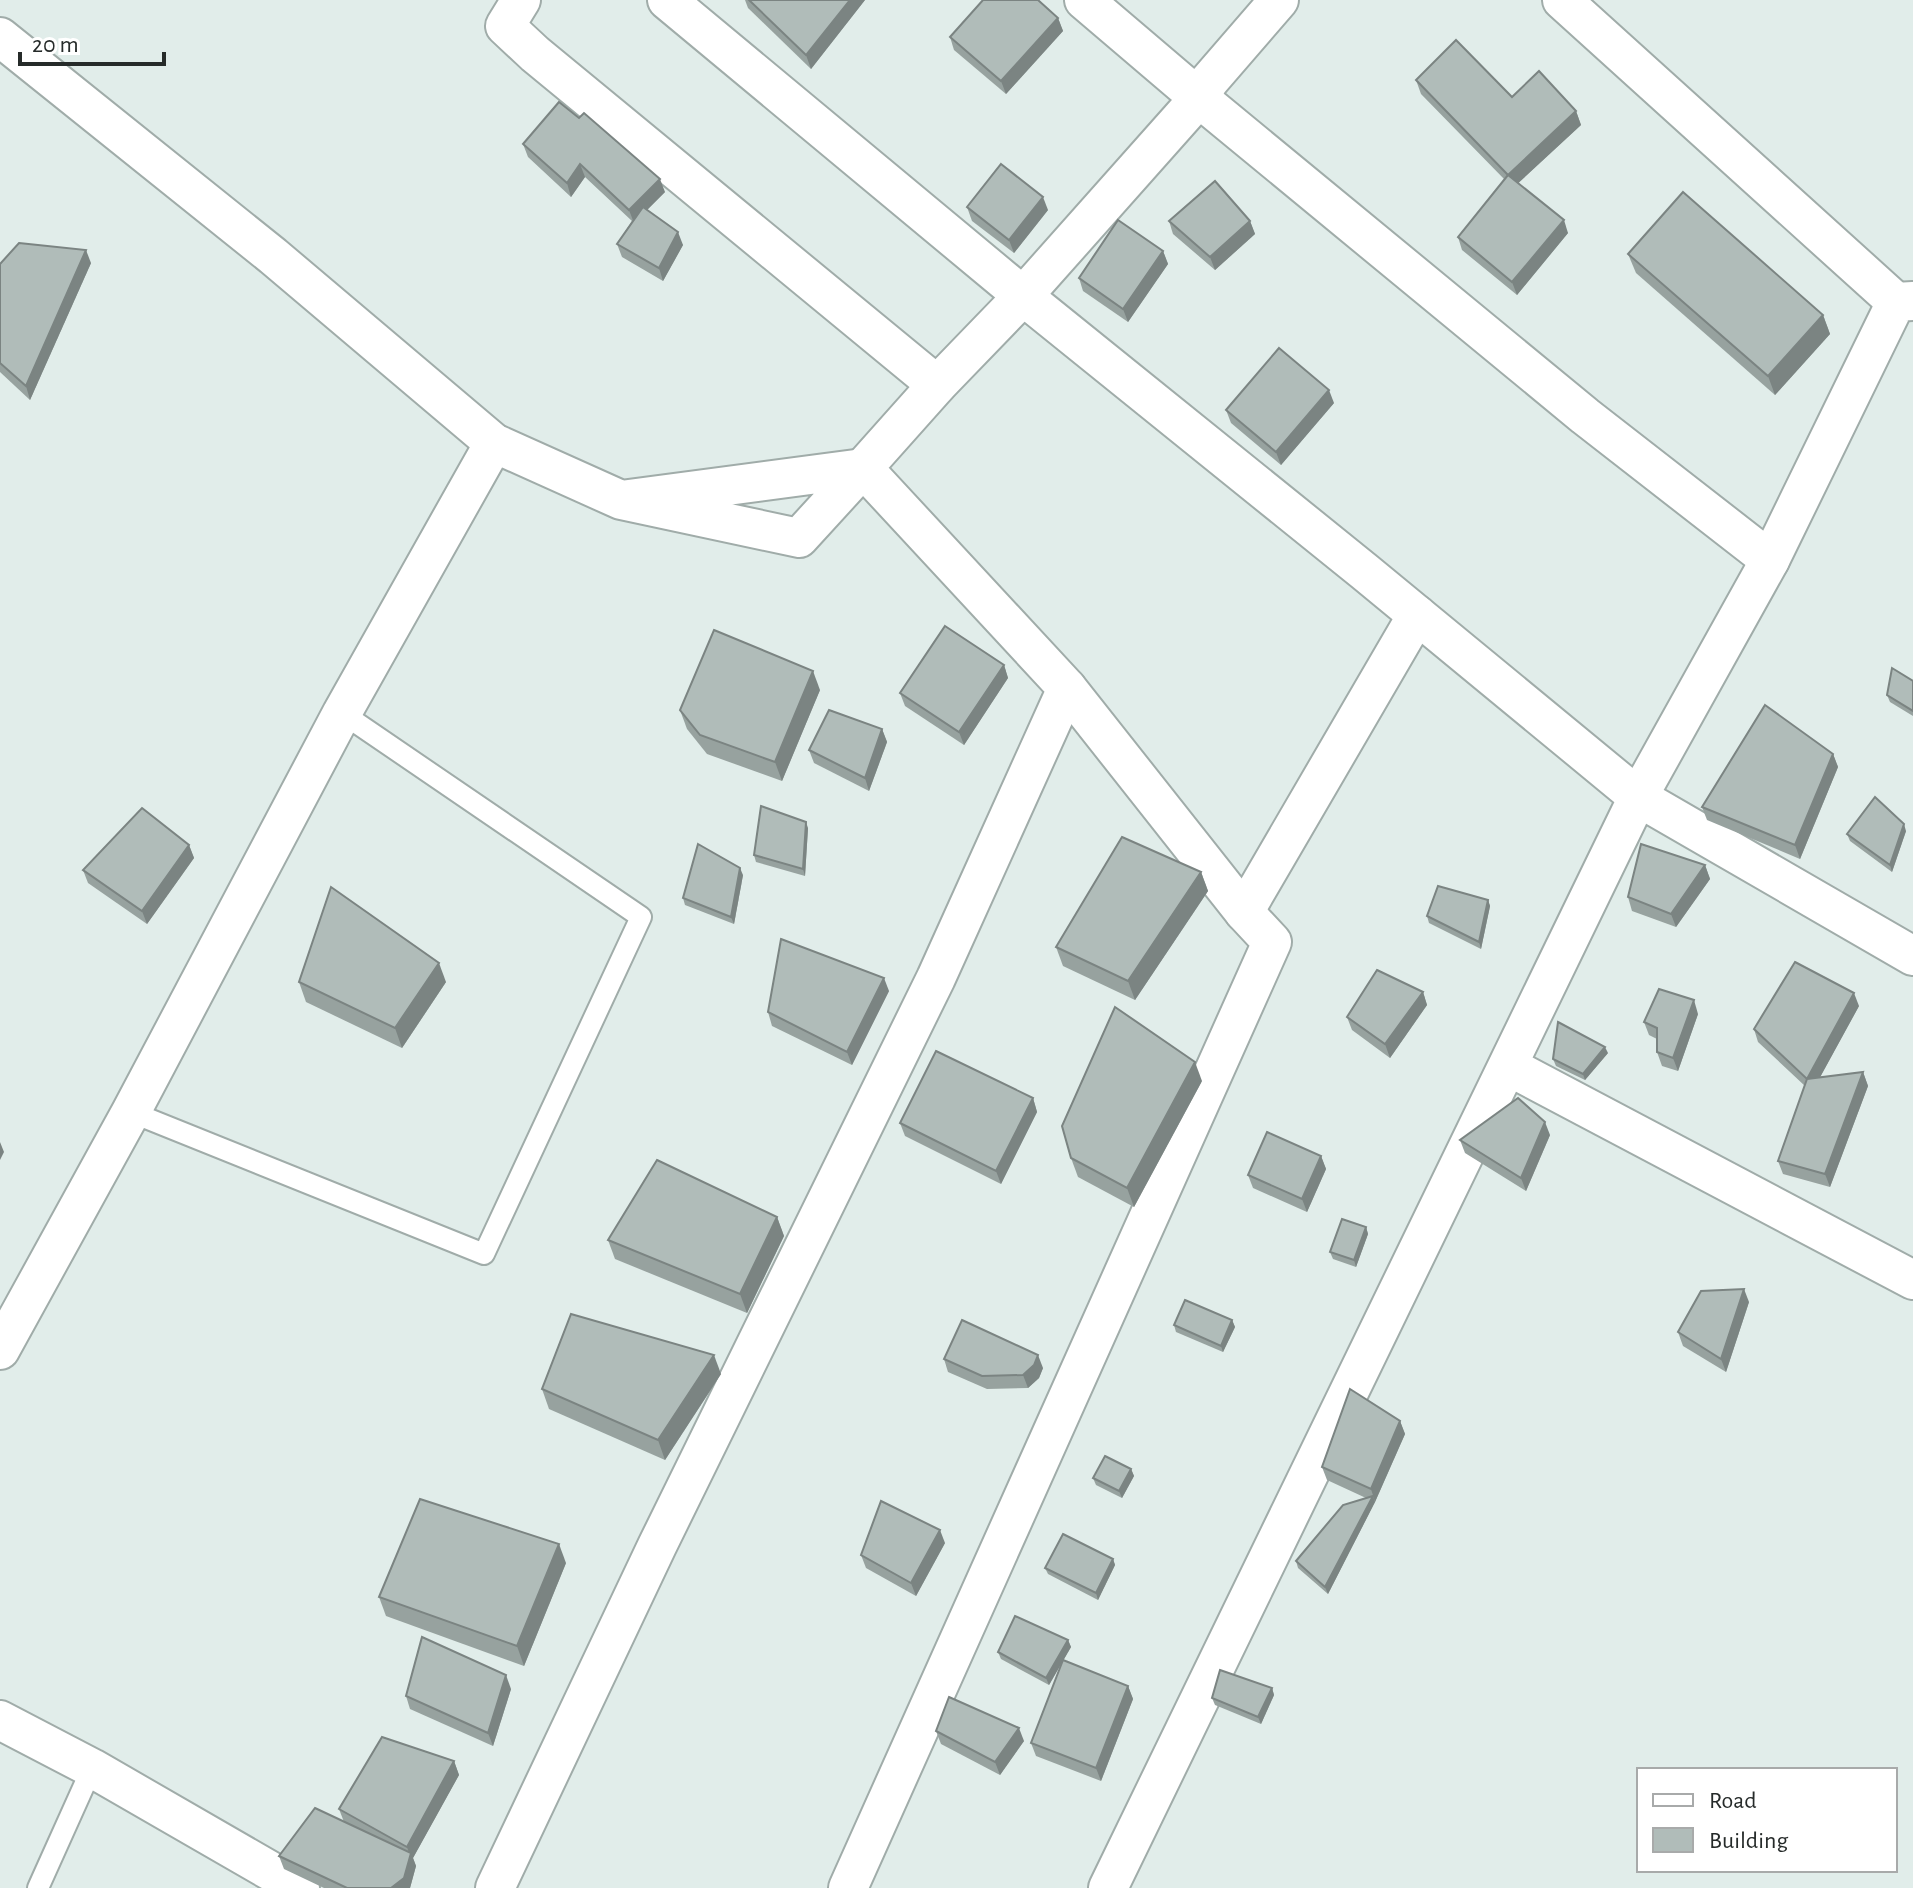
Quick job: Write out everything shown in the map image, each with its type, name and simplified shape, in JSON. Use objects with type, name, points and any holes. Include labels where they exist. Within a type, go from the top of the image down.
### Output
[{"type":"street","points":[[521,0],[505,26],[535,54],[937,385]]},
{"type":"street","points":[[667,0],[1023,296],[1638,797],[1913,956]]},
{"type":"street","points":[[1084,0],[1585,416],[1770,560]]},
{"type":"street","points":[[0,37],[273,256],[494,443],[621,500],[799,538],[937,385],[1023,296],[1199,98],[1209,81],[1279,0]]},
{"type":"street","points":[[1108,1888],[1638,797],[1770,560],[1904,302],[1562,0]]},
{"type":"street","points":[[0,1350],[131,1112],[342,713],[494,443]]},
{"type":"street","points":[[621,500],[863,468]]},
{"type":"street","points":[[848,1888],[1272,942],[1244,912],[1067,688],[863,468]]},
{"type":"street","points":[[1244,912],[1417,615]]},
{"type":"street","points":[[495,1888],[657,1546],[936,978],[1067,688]]},
{"type":"street","points":[[1508,1066],[1913,1280]]},
{"type":"street","points":[[0,1720],[92,1768],[300,1888]]},
{"type":"lane","points":[[131,1112],[484,1254],[641,917],[342,713]]},
{"type":"lane","points":[[38,1888],[92,1768]]},
{"type":"building","points":[[749,0],[850,0],[806,55]]},
{"type":"building","points":[[983,0],[1038,0],[1058,18],[1001,81],[950,37]]},
{"type":"building","points":[[1456,40],[1512,97],[1539,71],[1576,111],[1508,175],[1416,80]]},
{"type":"building","points":[[559,102],[579,118],[584,113],[660,179],[629,210],[580,164],[567,183],[523,144]]},
{"type":"building","points":[[1001,164],[1043,197],[1009,240],[967,207]]},
{"type":"building","points":[[1508,175],[1564,220],[1512,282],[1458,237]]},
{"type":"building","points":[[1215,181],[1250,221],[1210,257],[1169,221]]},
{"type":"building","points":[[1683,192],[1823,315],[1768,376],[1628,254]]},
{"type":"building","points":[[643,207],[678,232],[659,268],[617,244]]},
{"type":"building","points":[[1118,220],[1163,251],[1123,309],[1079,278]]},
{"type":"building","points":[[19,243],[86,250],[26,386],[0,363],[0,264]]},
{"type":"building","points":[[1279,348],[1329,390],[1276,452],[1226,410]]},
{"type":"building","points":[[945,626],[1004,665],[959,732],[900,693]]},
{"type":"building","points":[[714,630],[813,671],[775,762],[700,735],[680,710]]},
{"type":"building","points":[[1892,668],[1913,681],[1913,711],[1887,695]]},
{"type":"building","points":[[1765,705],[1833,754],[1795,845],[1702,807]]},
{"type":"building","points":[[829,710],[882,729],[865,778],[809,750]]},
{"type":"building","points":[[1875,797],[1904,824],[1890,865],[1847,834]]},
{"type":"building","points":[[761,806],[806,822],[803,869],[754,855]]},
{"type":"building","points":[[142,808],[189,845],[142,911],[83,870]]},
{"type":"building","points":[[1122,837],[1201,872],[1128,981],[1056,947]]},
{"type":"building","points":[[698,844],[740,868],[731,917],[683,898]]},
{"type":"building","points":[[1641,844],[1705,865],[1671,914],[1628,897]]},
{"type":"building","points":[[1438,886],[1488,900],[1479,942],[1427,916]]},
{"type":"building","points":[[331,887],[439,963],[395,1028],[299,982]]},
{"type":"building","points":[[781,939],[884,978],[847,1052],[768,1012]]},
{"type":"building","points":[[1795,962],[1854,993],[1807,1079],[1754,1029]]},
{"type":"building","points":[[1377,970],[1423,992],[1385,1044],[1347,1017]]},
{"type":"building","points":[[1659,989],[1694,1000],[1673,1058],[1657,1052],[1657,1028],[1644,1022]]},
{"type":"building","points":[[1115,1007],[1195,1062],[1127,1188],[1071,1158],[1062,1126]]},
{"type":"building","points":[[1558,1022],[1605,1047],[1583,1074],[1553,1059]]},
{"type":"building","points":[[936,1051],[1033,1098],[996,1171],[900,1123]]},
{"type":"building","points":[[1863,1072],[1825,1174],[1778,1161],[1807,1079]]},
{"type":"building","points":[[1518,1098],[1545,1122],[1521,1178],[1460,1140]]},
{"type":"building","points":[[1267,1132],[1321,1156],[1302,1199],[1248,1175]]},
{"type":"building","points":[[657,1160],[777,1217],[740,1294],[608,1240]]},
{"type":"building","points":[[1342,1219],[1366,1227],[1354,1260],[1330,1252]]},
{"type":"building","points":[[1744,1289],[1721,1359],[1678,1332],[1701,1291]]},
{"type":"building","points":[[1185,1300],[1232,1320],[1221,1346],[1174,1325]]},
{"type":"building","points":[[571,1314],[714,1355],[658,1440],[542,1389]]},
{"type":"building","points":[[962,1320],[1038,1355],[1034,1365],[1023,1375],[982,1376],[944,1359]]},
{"type":"building","points":[[1350,1389],[1400,1421],[1371,1489],[1322,1467]]},
{"type":"building","points":[[1105,1456],[1131,1469],[1119,1491],[1093,1478]]},
{"type":"building","points":[[1373,1496],[1325,1587],[1296,1561],[1343,1505]]},
{"type":"building","points":[[420,1499],[559,1544],[517,1646],[379,1597]]},
{"type":"building","points":[[881,1501],[940,1530],[911,1583],[861,1555]]},
{"type":"building","points":[[1063,1534],[1113,1559],[1096,1593],[1045,1568]]},
{"type":"building","points":[[1015,1616],[1068,1640],[1046,1678],[998,1652]]},
{"type":"building","points":[[422,1637],[506,1675],[488,1733],[406,1696]]},
{"type":"building","points":[[1063,1660],[1128,1686],[1096,1768],[1031,1743]]},
{"type":"building","points":[[1220,1670],[1272,1688],[1258,1717],[1212,1698]]},
{"type":"building","points":[[949,1697],[1019,1728],[995,1762],[936,1731]]},
{"type":"building","points":[[382,1737],[454,1761],[407,1847],[339,1809]]},
{"type":"building","points":[[315,1808],[411,1853],[404,1878],[391,1888],[347,1888],[279,1856]]}]
